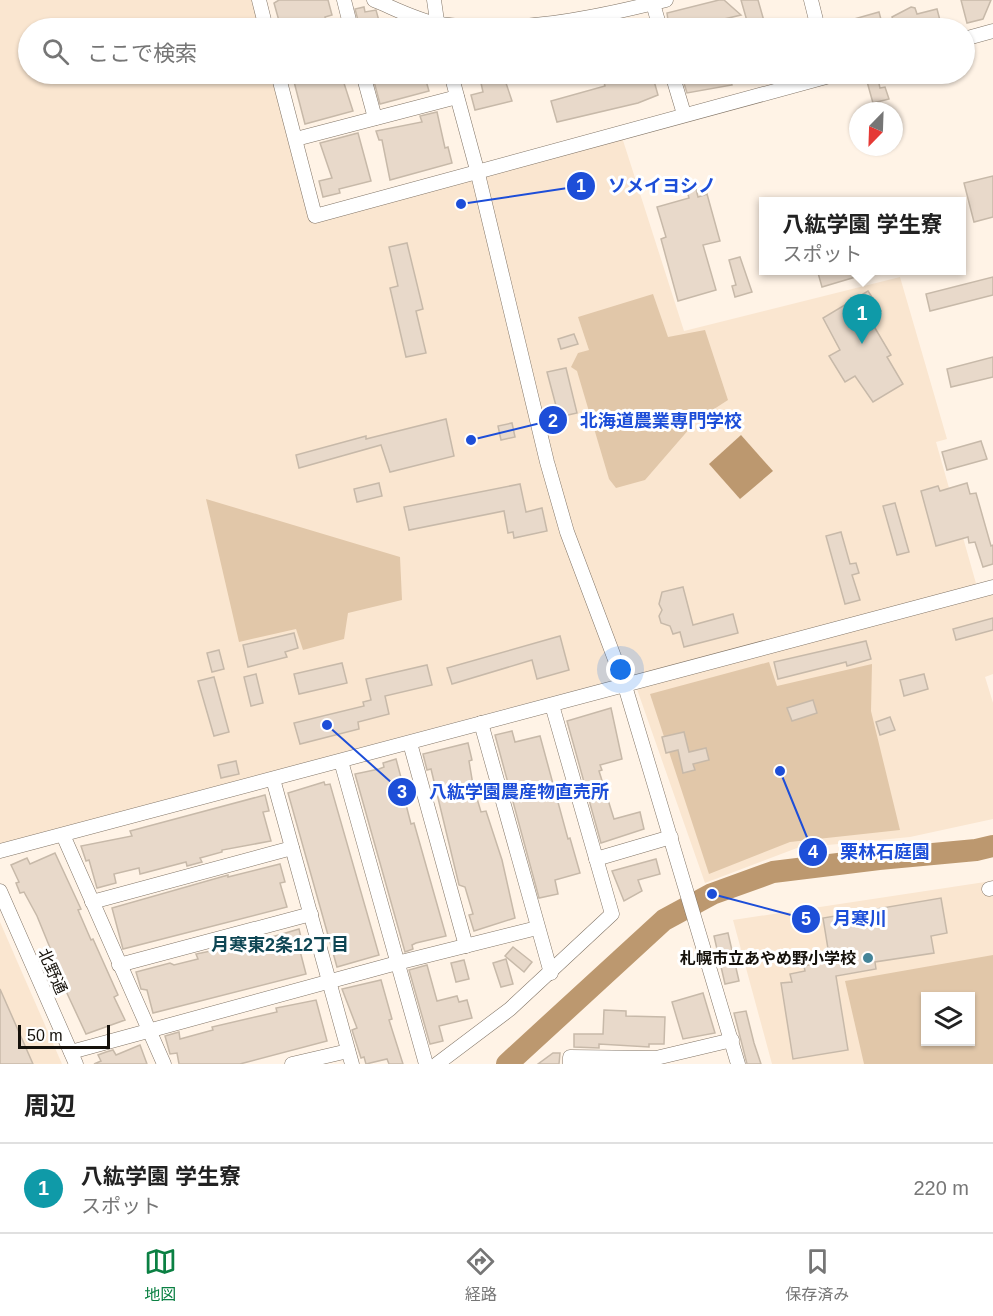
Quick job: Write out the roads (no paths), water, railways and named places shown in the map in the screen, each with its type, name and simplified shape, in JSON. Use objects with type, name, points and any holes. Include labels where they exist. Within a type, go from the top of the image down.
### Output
[{"type":"street","points":[[259,0],[264,18]]},
{"type":"street","points":[[344,0],[348,18]]},
{"type":"street","points":[[374,0],[418,18]]},
{"type":"street","points":[[434,0],[437,18]]},
{"type":"street","points":[[811,0],[816,18]]},
{"type":"street","points":[[587,18],[614,14],[657,1],[659,18]]},
{"type":"street","points":[[975,36],[993,31]]},
{"type":"street","points":[[281,84],[315,216],[795,84]]},
{"type":"street","points":[[366,84],[375,118]]},
{"type":"street","points":[[454,84],[477,170],[546,462],[567,532],[625,686],[698,923],[738,1064]]},
{"type":"street","points":[[675,84],[684,114]]},
{"type":"street","points":[[296,139],[457,97]]},
{"type":"street","points":[[0,851],[993,586]]},
{"type":"street","points":[[437,1064],[551,973],[612,914],[552,705]]},
{"type":"street","points":[[481,723],[551,973]]},
{"type":"street","points":[[410,743],[466,946]]},
{"type":"street","points":[[341,761],[426,1064]]},
{"type":"street","points":[[273,779],[350,1058],[292,1064]]},
{"type":"street","points":[[63,835],[164,1064]]},
{"type":"street","points":[[596,859],[671,837]]},
{"type":"street","points":[[92,902],[292,848]]},
{"type":"street","name":"北野通","points":[[0,891],[74,1058]]},
{"type":"street","points":[[120,965],[311,914]]},
{"type":"street","points":[[74,1058],[148,1030],[537,928]]},
{"type":"street","points":[[570,1064],[570,1057],[656,1058],[732,1040]]},
{"type":"waterway","points":[[507,1064],[664,920],[712,894],[773,872],[976,850],[993,846]]},
{"type":"place","name":"ソメイヨシノ","points":[[461,204]]},
{"type":"place","name":"八紘学園 学生寮","points":[[862,344]]},
{"type":"place","name":"北海道農業専門学校","points":[[471,440]]},
{"type":"place","name":"八紘学園農産物直売所","points":[[327,725]]},
{"type":"place","name":"栗林石庭園","points":[[780,771]]},
{"type":"place","name":"月寒川","points":[[712,894]]},
{"type":"place","name":"札幌市立あやめ野小学校","points":[[868,958]]},
{"type":"district","name":"月寒東2条12丁目","points":[[280,945]]}]
